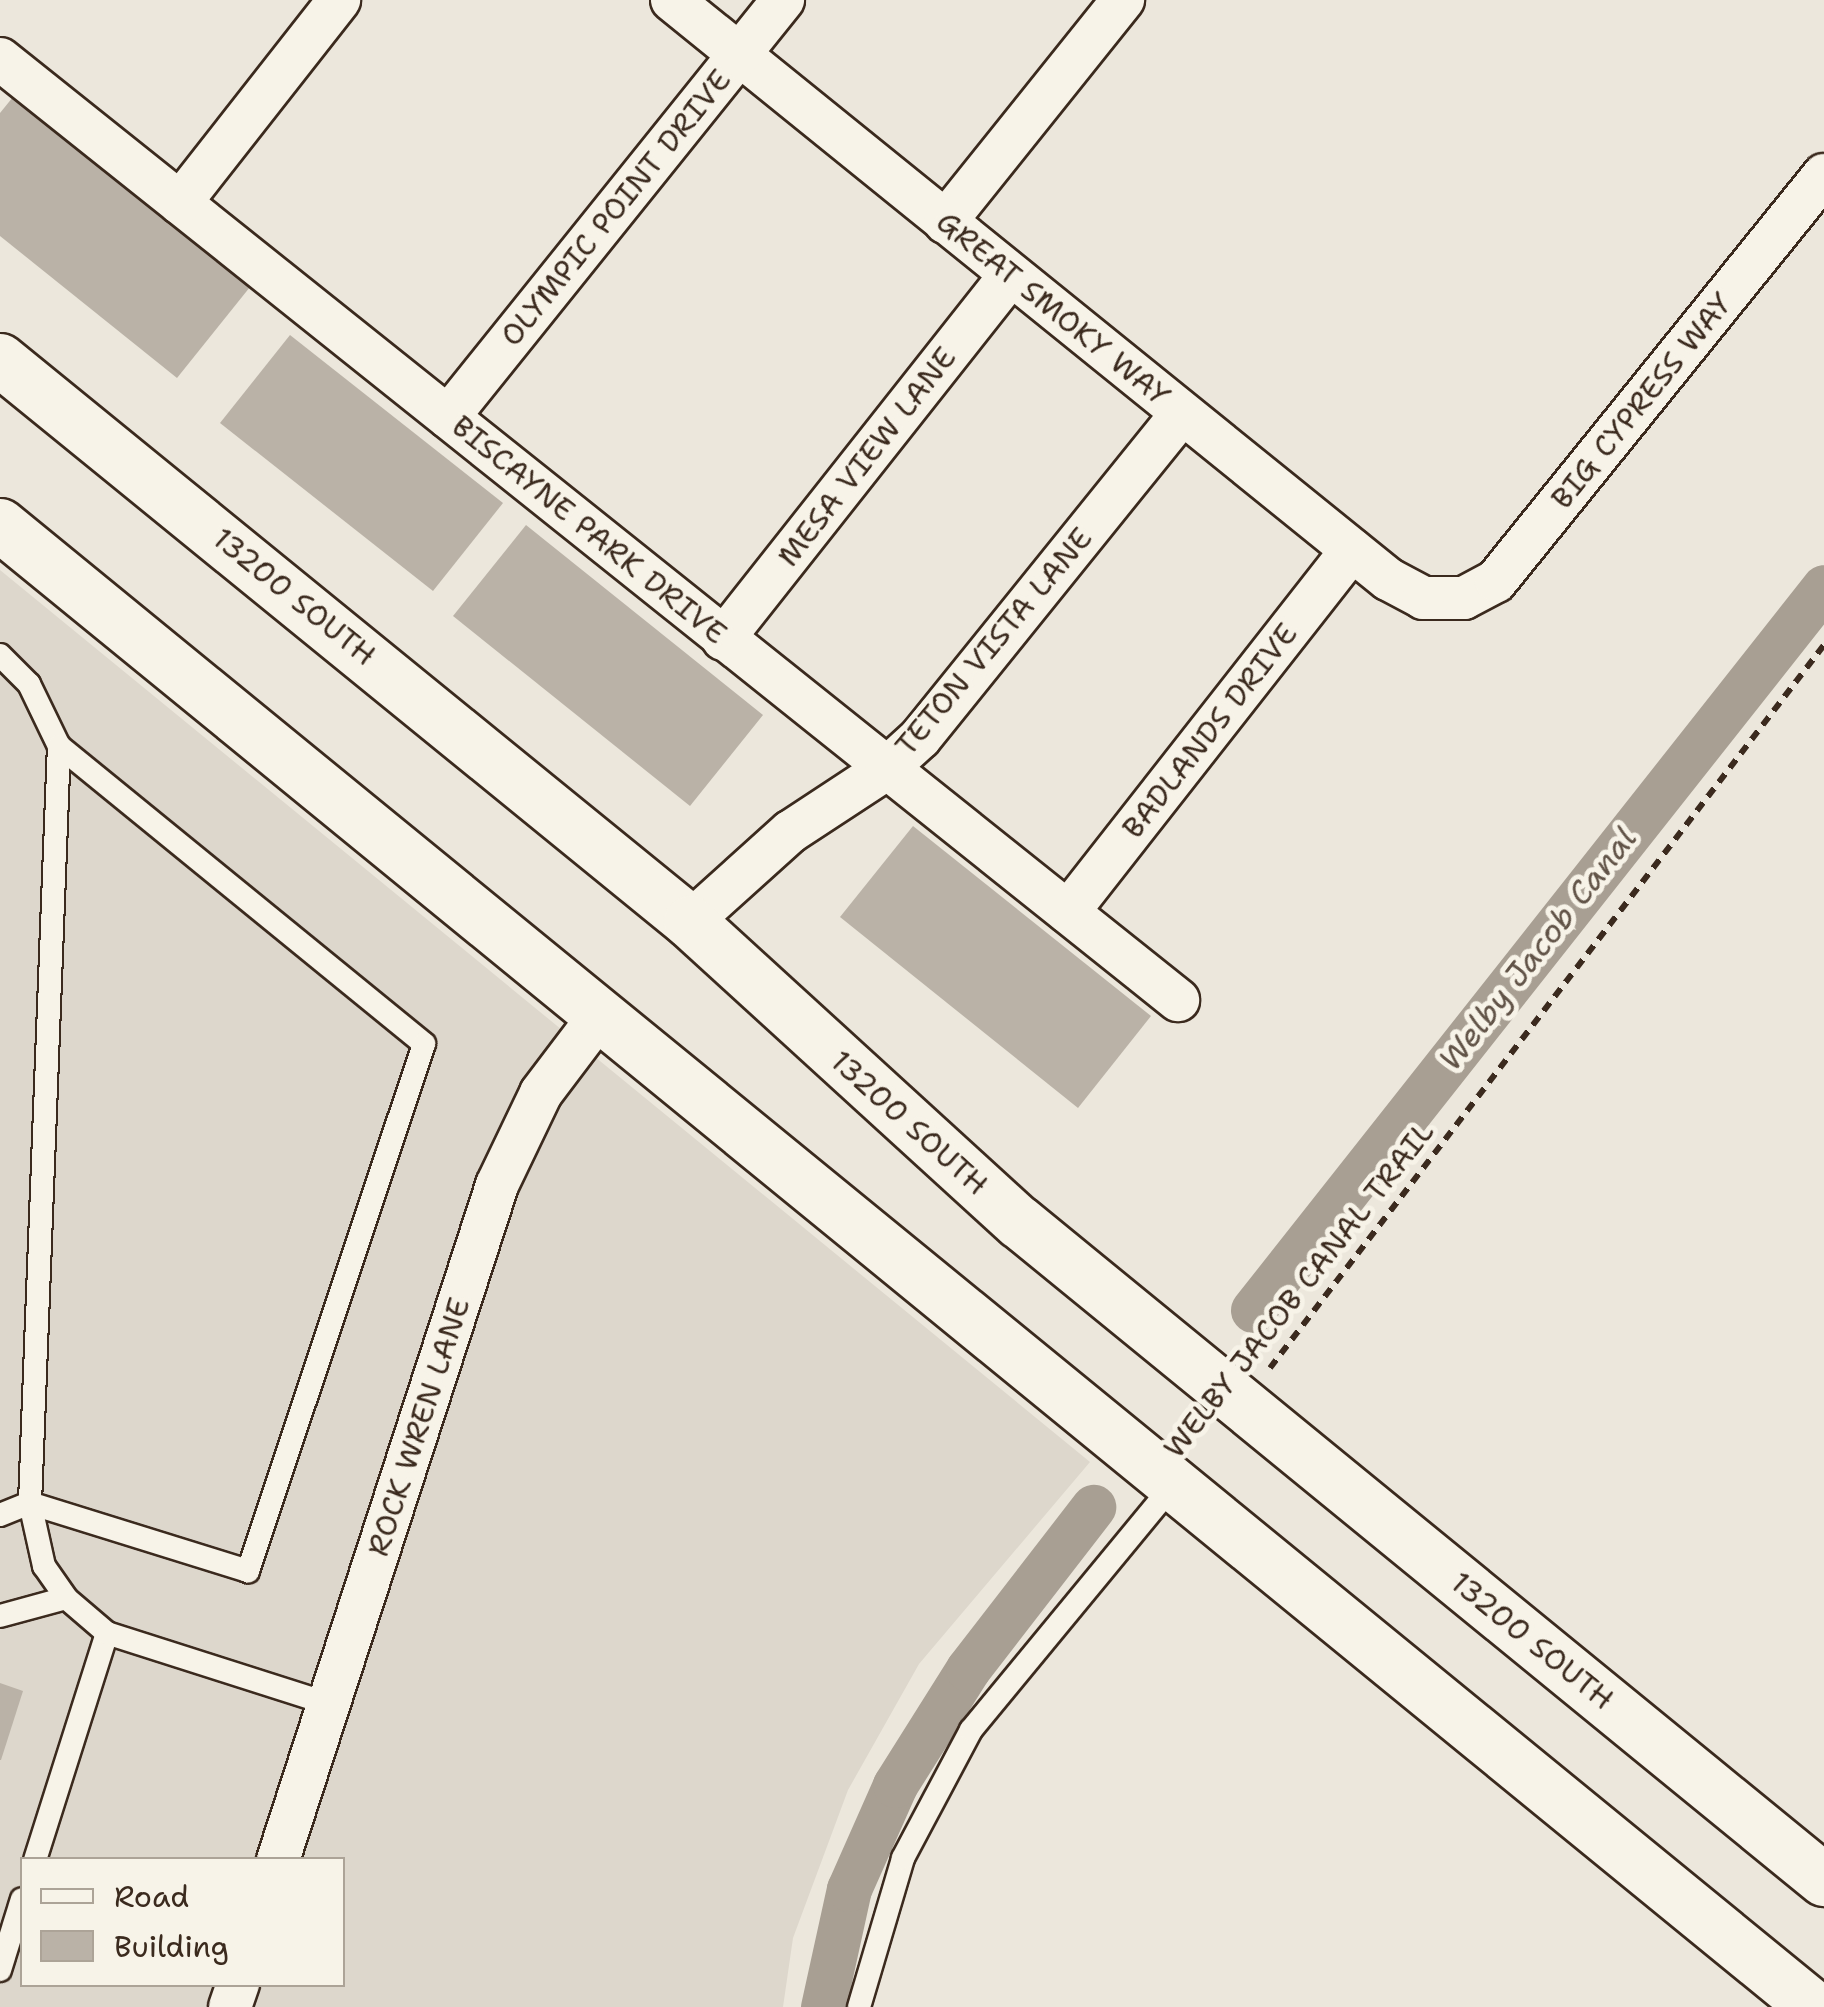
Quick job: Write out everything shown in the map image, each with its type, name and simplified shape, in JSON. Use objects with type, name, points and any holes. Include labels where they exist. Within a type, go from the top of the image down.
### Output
[{"type":"street","points":[[180,203],[339,0]]},
{"type":"street","name":"GREAT SMOKY WAY","points":[[672,0],[1352,550],[1405,590],[1444,601]]},
{"type":"street","name":"OLYMPIC POINT DRIVE","points":[[448,416],[783,0]]},
{"type":"street","points":[[944,222],[1123,0]]},
{"type":"street","name":"BISCAYNE PARK DRIVE","points":[[0,59],[1178,1000]]},
{"type":"street","name":"BIG CYPRESS WAY","points":[[1444,601],[1481,592],[1508,567],[1824,175]]},
{"type":"street","name":"MESA VIEW LANE","points":[[724,639],[1010,275]]},
{"type":"street","name":"13200 SOUTH","points":[[0,360],[690,922],[943,1156],[1824,1880]]},
{"type":"street","name":"TETON VISTA LANE","points":[[690,922],[790,832],[886,769],[920,738],[1182,413]]},
{"type":"street","points":[[0,525],[1813,2007]]},
{"type":"street","name":"BADLANDS DRIVE","points":[[1068,912],[1352,550]]},
{"type":"street","name":"ROCK WREN LANE","points":[[279,1857],[498,1184],[541,1093],[600,1015]]},
{"type":"lane","points":[[0,656],[28,684],[58,746],[424,1044],[248,1571],[30,1503],[0,1515]]},
{"type":"lane","points":[[58,746],[30,1503],[44,1566],[66,1598],[107,1633],[329,1704]]},
{"type":"lane","points":[[859,2007],[904,1858],[972,1730],[1173,1485]]},
{"type":"lane","points":[[0,1616],[66,1598]]},
{"type":"lane","points":[[36,1857],[107,1633]]},
{"type":"lane","points":[[0,1970],[20,1906]]},
{"type":"path","name":"WELBY JACOB CANAL TRAIL","points":[[1241,1403],[1824,645]]},
{"type":"shaded area","points":[[0,570],[1090,1462],[919,1664],[848,1790],[793,1938],[783,2007],[0,2007]]},
{"type":"building","points":[[13,97],[250,287],[177,378],[0,236],[0,113]]},
{"type":"building","points":[[290,335],[503,503],[433,591],[220,423]]},
{"type":"building","points":[[526,525],[763,715],[690,806],[453,616]]},
{"type":"building","points":[[913,826],[1151,1016],[1078,1108],[840,917]]},
{"type":"building","points":[[0,1683],[23,1691],[1,1760],[0,1760]]},
{"type":"waterway","name":"Welby Jacob Canal","points":[[1253,1310],[1824,587]]},
{"type":"waterway","name":"Welby Jacob Canal","points":[[823,2007],[849,1889],[895,1785],[968,1669],[1093,1507]]}]
